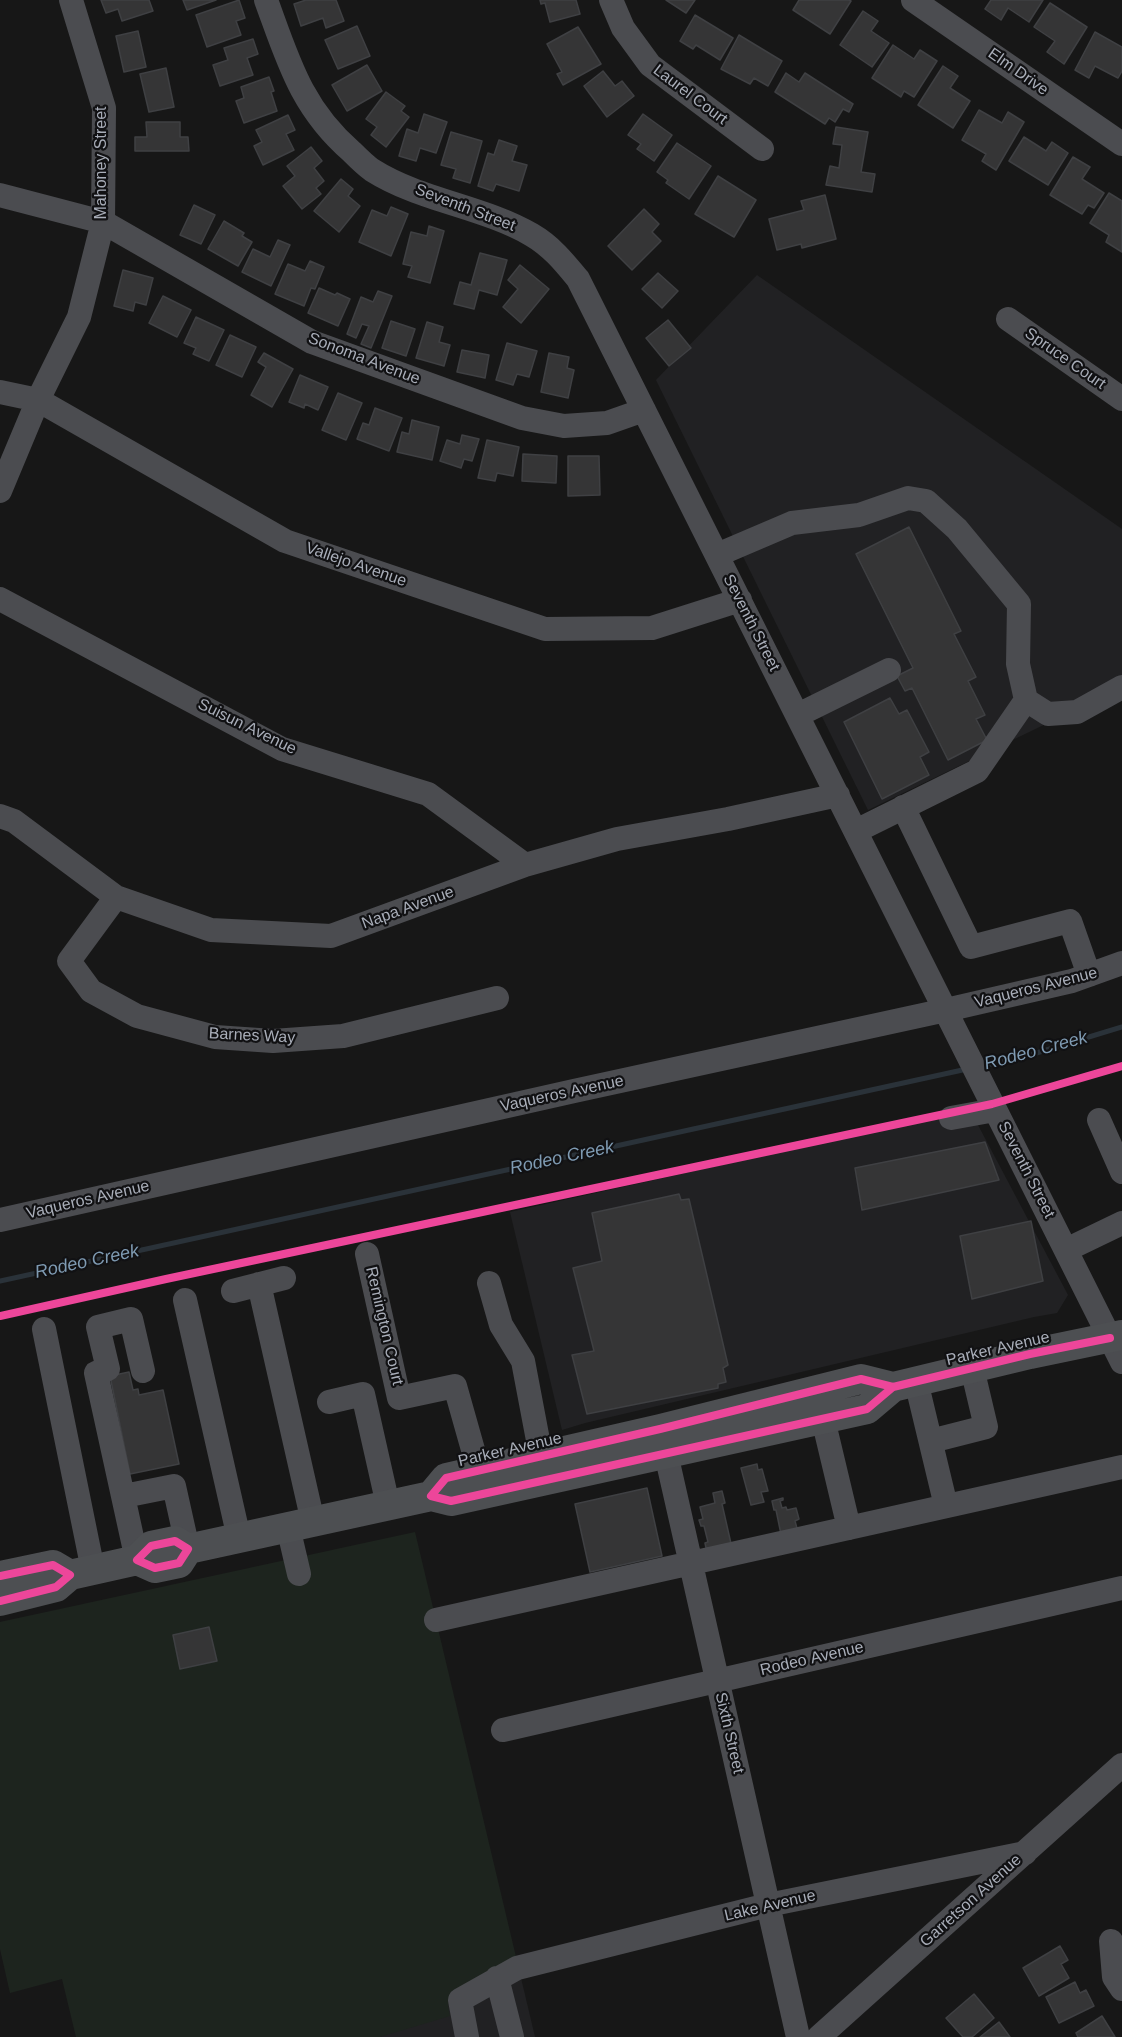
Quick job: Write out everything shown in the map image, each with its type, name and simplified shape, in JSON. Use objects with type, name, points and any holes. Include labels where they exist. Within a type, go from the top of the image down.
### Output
[{"type":"main road","name":"Parker Avenue","points":[[0,1601],[56,1587],[81,1573],[136,1560],[155,1568],[179,1563],[188,1549],[431,1496],[451,1501],[663,1441],[861,1379],[904,1384],[1030,1354],[1118,1345]]},
{"type":"main road","name":"Parker Avenue","points":[[431,1496],[446,1478],[541,1456],[823,1419],[867,1409],[904,1384]]},
{"type":"main road","name":"Parker Avenue","points":[[0,1576],[53,1565],[81,1573]]},
{"type":"street","name":"Mahoney Street","points":[[0,491],[38,400],[79,317],[103,222],[104,108],[70,0]]},
{"type":"street","name":"Seventh Street","points":[[266,0],[291,70],[312,110],[339,141],[372,170],[412,189],[503,221],[533,236],[557,254],[578,279],[1066,1250],[1118,1345]]},
{"type":"street","name":"Laurel Court","points":[[611,0],[623,28],[650,65],[762,150]]},
{"type":"street","name":"Elm Drive","points":[[914,0],[1122,144]]},
{"type":"street","name":"Sonoma Avenue","points":[[0,195],[103,222],[312,342],[522,418],[564,426],[607,423],[644,410]]},
{"type":"street","name":"Spruce Court","points":[[1008,319],[1122,399]]},
{"type":"street","name":"Vallejo Avenue","points":[[0,392],[38,400],[285,541],[545,629],[652,628],[740,600]]},
{"type":"street","points":[[717,555],[792,523],[859,516],[908,498],[926,501],[957,529],[1019,604],[1018,663],[1026,699],[1048,714],[1077,712],[1122,687]]},
{"type":"street","name":"Suisun Avenue","points":[[0,599],[282,749],[428,794],[525,865]]},
{"type":"street","points":[[798,715],[889,670]]},
{"type":"street","points":[[856,831],[977,771],[1026,699]]},
{"type":"street","name":"Napa Avenue","points":[[0,816],[14,821],[116,897],[211,930],[331,936],[525,865],[617,840],[838,795]]},
{"type":"street","points":[[903,807],[971,947],[1070,921],[1089,975]]},
{"type":"street","name":"Barnes Way","points":[[116,897],[69,961],[91,991],[137,1016],[215,1037],[273,1041],[343,1036],[496,998]]},
{"type":"street","name":"Vaqueros Avenue","points":[[0,1220],[946,1010],[1072,981],[1122,963]]},
{"type":"street","points":[[951,1118],[991,1100]]},
{"type":"street","points":[[1098,1120],[1122,1172]]},
{"type":"street","points":[[1066,1250],[1122,1223]]},
{"type":"street","name":"Remington Court","points":[[368,1254],[399,1398],[454,1386],[479,1471]]},
{"type":"street","points":[[233,1291],[284,1278]]},
{"type":"street","points":[[489,1283],[501,1325],[523,1361],[541,1456]]},
{"type":"street","points":[[260,1284],[301,1524],[299,1574]]},
{"type":"street","points":[[185,1300],[239,1538]]},
{"type":"street","points":[[136,1560],[96,1373],[108,1369],[98,1327],[131,1319],[143,1371]]},
{"type":"street","points":[[44,1329],[81,1573]]},
{"type":"street","points":[[931,1441],[986,1427],[972,1368]]},
{"type":"street","points":[[904,1384],[931,1441],[946,1506]]},
{"type":"street","points":[[329,1402],[397,1387]]},
{"type":"street","points":[[363,1394],[388,1505]]},
{"type":"street","points":[[823,1419],[849,1528]]},
{"type":"street","name":"Sixth Street","points":[[663,1441],[798,2037]]},
{"type":"street","points":[[436,1620],[1122,1467]]},
{"type":"street","points":[[124,1496],[174,1486],[188,1549]]},
{"type":"street","name":"Rodeo Avenue","points":[[503,1730],[1122,1588]]},
{"type":"street","name":"Garretson Avenue","points":[[819,2037],[1122,1765]]},
{"type":"street","name":"Lake Avenue","points":[[467,2037],[460,2000],[507,1973],[768,1905],[1024,1852]]},
{"type":"street","points":[[1111,1941],[1114,1977],[1122,1989]]},
{"type":"street","points":[[507,1973],[512,2037]]},
{"type":"shaded area","points":[[757,275],[1122,529],[1122,687],[868,810],[656,380]]},
{"type":"shaded area","points":[[970,1110],[1068,1295],[1057,1313],[562,1430],[510,1212]]},
{"type":"shaded area","points":[[415,1532],[516,1957],[449,1999],[450,2016],[380,2037],[76,2037],[62,1979],[10,1993],[0,1949],[0,1622]]},
{"type":"shaded area","points":[[516,1957],[535,2037],[380,2037],[448,2005],[449,1999]]},
{"type":"building","points":[[101,0],[149,0],[153,11],[122,21],[118,9],[106,13]]},
{"type":"building","points":[[183,0],[216,0],[187,10]]},
{"type":"building","points":[[239,0],[245,18],[236,21],[241,35],[207,47],[196,15]]},
{"type":"building","points":[[306,0],[336,0],[344,21],[326,28],[323,18],[301,26],[294,4]]},
{"type":"building","points":[[540,0],[576,0],[580,14],[550,22],[545,3],[541,4]]},
{"type":"building","points":[[666,0],[695,0],[686,13]]},
{"type":"building","points":[[799,0],[851,1],[830,34],[793,10]]},
{"type":"building","points":[[991,0],[1043,0],[1029,22],[1008,8],[1001,20],[985,9]]},
{"type":"building","points":[[1050,3],[1087,27],[1064,64],[1047,52],[1055,41],[1034,27]]},
{"type":"building","points":[[863,11],[878,21],[871,31],[889,43],[872,67],[840,45]]},
{"type":"building","points":[[695,15],[733,38],[720,60],[696,45],[693,49],[680,41]]},
{"type":"building","points":[[357,26],[370,56],[338,69],[325,40]]},
{"type":"building","points":[[578,27],[601,64],[563,85],[557,74],[562,72],[547,44]]},
{"type":"building","points":[[138,31],[146,67],[124,72],[116,36]]},
{"type":"building","points":[[1095,32],[1122,47],[1122,71],[1118,78],[1095,66],[1089,78],[1075,70]]},
{"type":"building","points":[[739,35],[782,61],[768,86],[754,78],[750,84],[721,69]]},
{"type":"building","points":[[253,39],[258,54],[247,58],[253,75],[220,86],[213,65],[228,60],[224,48]]},
{"type":"building","points":[[893,45],[914,59],[920,50],[937,61],[914,97],[904,91],[901,97],[872,78]]},
{"type":"building","points":[[367,65],[382,91],[347,111],[332,85]]},
{"type":"building","points":[[943,66],[958,76],[950,88],[970,101],[953,128],[918,105]]},
{"type":"building","points":[[166,68],[174,107],[149,112],[140,74]]},
{"type":"building","points":[[603,71],[615,86],[622,81],[634,96],[607,117],[584,86]]},
{"type":"building","points":[[786,73],[799,82],[805,73],[853,104],[849,112],[843,109],[835,122],[829,118],[825,124],[775,92]]},
{"type":"building","points":[[269,77],[277,111],[244,123],[236,101],[244,98],[241,87]]},
{"type":"building","points":[[386,92],[405,106],[401,111],[409,117],[386,147],[371,135],[377,127],[366,119]]},
{"type":"building","points":[[979,110],[1002,123],[1008,112],[1024,122],[996,170],[982,161],[986,154],[962,140]]},
{"type":"building","points":[[424,114],[447,122],[436,153],[420,148],[416,161],[399,156],[407,129],[418,133]]},
{"type":"building","points":[[643,114],[672,135],[654,161],[637,149],[641,144],[628,135]]},
{"type":"building","points":[[288,115],[295,130],[286,134],[294,150],[263,165],[254,146],[262,142],[256,130]]},
{"type":"building","points":[[146,122],[180,122],[180,137],[188,137],[189,151],[135,151],[135,137],[147,137]]},
{"type":"building","points":[[836,127],[868,132],[861,172],[875,174],[872,192],[826,185],[830,166],[839,168],[842,145],[833,144]]},
{"type":"building","points":[[451,132],[482,141],[470,183],[453,178],[456,169],[441,165]]},
{"type":"building","points":[[1024,137],[1046,151],[1052,142],[1068,153],[1048,185],[1009,161]]},
{"type":"building","points":[[499,140],[517,146],[512,161],[527,165],[519,191],[496,184],[493,191],[478,186],[488,153],[494,155]]},
{"type":"building","points":[[677,143],[711,166],[689,199],[666,183],[668,180],[657,172]]},
{"type":"building","points":[[311,147],[322,161],[314,168],[324,181],[316,188],[321,194],[302,209],[283,186],[295,176],[287,166]]},
{"type":"building","points":[[1073,157],[1090,167],[1082,179],[1104,193],[1094,208],[1088,205],[1082,214],[1050,195]]},
{"type":"building","points":[[718,176],[756,200],[734,237],[695,214]]},
{"type":"building","points":[[341,179],[353,189],[348,196],[360,206],[339,232],[314,211]]},
{"type":"building","points":[[1109,193],[1122,201],[1122,252],[1106,242],[1109,235],[1090,223]]},
{"type":"building","points":[[825,195],[836,239],[802,248],[801,244],[777,250],[769,219],[804,210],[801,201]]},
{"type":"building","points":[[194,205],[215,215],[201,244],[180,235]]},
{"type":"building","points":[[391,207],[408,214],[391,256],[359,242],[372,210],[387,216]]},
{"type":"building","points":[[644,209],[659,224],[652,232],[661,241],[632,270],[608,246]]},
{"type":"building","points":[[224,221],[244,233],[242,236],[252,242],[238,266],[208,249]]},
{"type":"building","points":[[429,226],[444,231],[430,283],[408,277],[412,266],[403,264],[411,232],[427,236]]},
{"type":"building","points":[[278,240],[290,245],[271,286],[242,272],[253,249],[270,257]]},
{"type":"building","points":[[480,253],[507,260],[497,295],[479,290],[474,309],[454,304],[460,282],[471,285]]},
{"type":"building","points":[[310,261],[324,267],[315,289],[311,288],[304,306],[275,294],[288,264],[305,271]]},
{"type":"building","points":[[520,265],[549,289],[521,323],[503,307],[518,289],[508,280]]},
{"type":"building","points":[[123,270],[153,278],[146,305],[135,302],[133,311],[114,306]]},
{"type":"building","points":[[658,273],[678,291],[662,308],[642,289]]},
{"type":"building","points":[[319,288],[350,299],[338,326],[308,313]]},
{"type":"building","points":[[378,291],[392,296],[371,348],[361,344],[369,326],[362,324],[356,338],[347,334],[361,297],[373,302]]},
{"type":"building","points":[[163,296],[191,310],[177,337],[149,323]]},
{"type":"building","points":[[196,317],[224,330],[209,361],[193,354],[196,348],[184,343]]},
{"type":"building","points":[[668,320],[691,348],[669,366],[646,338]]},
{"type":"building","points":[[391,321],[415,329],[406,356],[382,348]]},
{"type":"building","points":[[427,322],[443,327],[439,342],[450,345],[444,366],[416,358]]},
{"type":"building","points":[[230,335],[256,347],[242,377],[216,365]]},
{"type":"building","points":[[507,343],[537,351],[529,377],[517,374],[513,385],[496,380]]},
{"type":"building","points":[[462,350],[489,355],[485,378],[457,372]]},
{"type":"building","points":[[264,353],[293,369],[272,407],[251,395],[266,367],[258,362]]},
{"type":"building","points":[[549,353],[569,357],[567,368],[574,370],[568,398],[541,392]]},
{"type":"building","points":[[300,375],[328,387],[318,410],[305,404],[304,408],[289,402]]},
{"type":"building","points":[[338,393],[362,403],[346,440],[322,430]]},
{"type":"building","points":[[375,408],[402,418],[389,451],[357,439],[363,423],[369,425]]},
{"type":"building","points":[[412,420],[439,427],[432,460],[397,452],[402,432],[409,434]]},
{"type":"building","points":[[462,435],[479,439],[472,461],[464,459],[461,468],[440,461],[447,440],[460,444]]},
{"type":"building","points":[[487,440],[519,447],[513,476],[497,473],[495,481],[478,478]]},
{"type":"building","points":[[523,454],[557,456],[556,483],[522,481]]},
{"type":"building","points":[[568,456],[599,456],[600,495],[568,496]]},
{"type":"building","points":[[909,527],[961,631],[954,634],[976,677],[968,681],[985,715],[976,719],[987,740],[948,760],[912,688],[905,691],[897,676],[913,668],[856,554]]},
{"type":"building","points":[[890,698],[899,714],[907,710],[929,752],[920,757],[929,775],[882,799],[844,722]]},
{"type":"building","points":[[985,1142],[999,1180],[862,1210],[855,1168]]},
{"type":"building","points":[[679,1194],[681,1200],[689,1199],[728,1365],[723,1368],[726,1382],[718,1384],[718,1388],[587,1414],[572,1355],[594,1351],[573,1268],[602,1261],[592,1213]]},
{"type":"building","points":[[1031,1221],[1043,1281],[972,1299],[960,1236]]},
{"type":"building","points":[[129,1372],[133,1390],[138,1389],[139,1395],[163,1390],[179,1464],[130,1474],[110,1376]]},
{"type":"building","points":[[757,1464],[758,1470],[762,1469],[768,1491],[761,1492],[764,1502],[751,1505],[741,1468]]},
{"type":"building","points":[[647,1488],[662,1556],[590,1572],[575,1504]]},
{"type":"building","points":[[722,1491],[725,1503],[722,1504],[732,1548],[706,1548],[705,1543],[708,1542],[704,1526],[701,1526],[699,1520],[703,1519],[700,1507],[715,1503],[713,1493]]},
{"type":"building","points":[[783,1498],[780,1501],[782,1508],[786,1507],[787,1510],[796,1508],[799,1519],[795,1521],[798,1532],[782,1539],[772,1501]]},
{"type":"building","points":[[209,1627],[217,1661],[180,1669],[173,1635]]},
{"type":"building","points":[[1060,1946],[1068,1960],[1061,1964],[1069,1978],[1039,1996],[1023,1968]]},
{"type":"building","points":[[1075,1982],[1080,1993],[1086,1990],[1094,2006],[1059,2023],[1046,1997]]},
{"type":"building","points":[[974,1994],[994,2018],[972,2037],[963,2037],[946,2018]]},
{"type":"building","points":[[1102,2016],[1115,2037],[1078,2037],[1076,2033]]},
{"type":"building","points":[[999,2022],[1010,2037],[980,2037]]},
{"type":"waterway","name":"Rodeo Creek","points":[[982,1066],[1020,1058],[1122,1027]]},
{"type":"waterway","name":"Rodeo Creek","points":[[0,1281],[967,1069]]},
{"type":"cycle path","points":[[0,1316],[992,1104],[1122,1066]]},
{"type":"cycle path","points":[[893,1387],[861,1379],[660,1429],[446,1478],[431,1496],[451,1501],[867,1409],[893,1387],[1030,1354],[1110,1338]]},
{"type":"cycle path","points":[[175,1541],[188,1549],[179,1563],[155,1568],[137,1560],[151,1546],[175,1541]]},
{"type":"cycle path","points":[[0,1576],[53,1565],[70,1575],[56,1587],[0,1601]]}]
